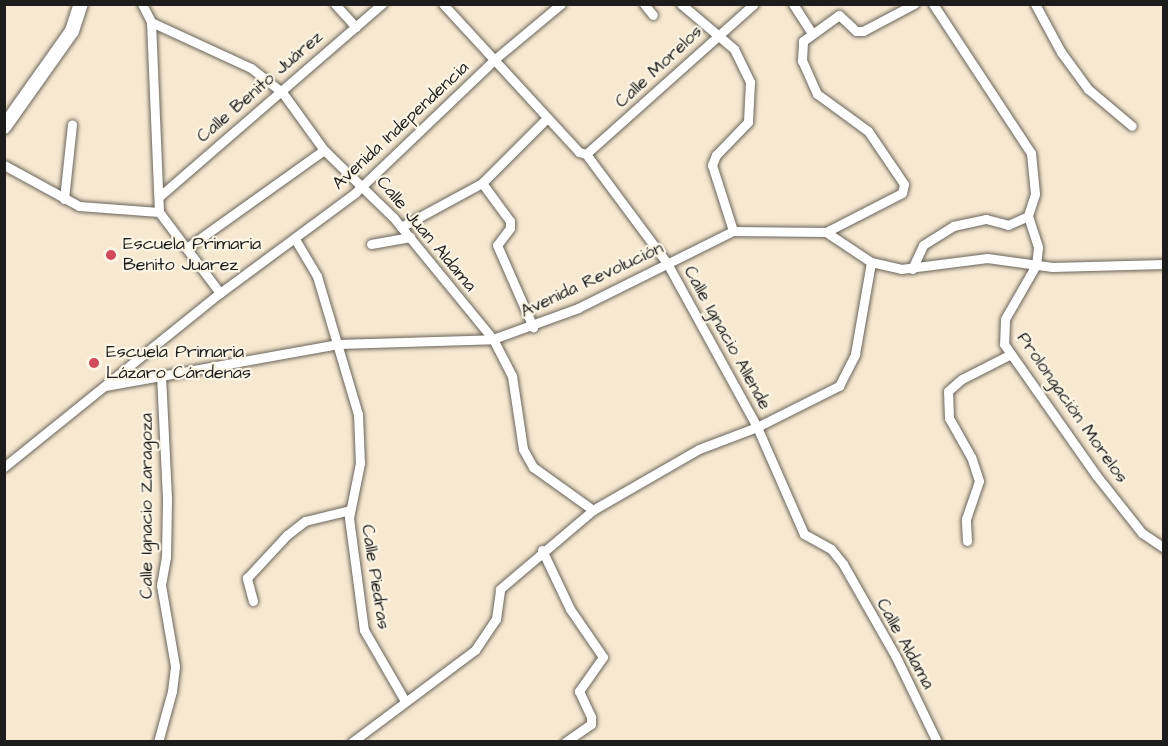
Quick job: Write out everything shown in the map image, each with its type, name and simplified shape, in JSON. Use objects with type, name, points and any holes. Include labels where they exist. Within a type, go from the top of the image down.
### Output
[{"type":"main road","points":[[5,122],[72,31],[81,4]]},
{"type":"street","points":[[142,4],[151,22],[159,212],[188,247],[220,293]]},
{"type":"street","points":[[335,4],[356,27]]},
{"type":"street","name":"Calle Benito Juárez","points":[[160,196],[382,4]]},
{"type":"street","name":"Calle Ignacio Allende","points":[[443,4],[579,152],[586,154],[667,263],[757,427],[804,534],[831,549],[843,564]]},
{"type":"street","points":[[644,4],[653,15]]},
{"type":"street","points":[[681,4],[742,60],[750,82],[748,122],[716,155],[712,165],[733,231]]},
{"type":"street","name":"Calle Morelos","points":[[586,154],[668,84],[717,35],[754,4]]},
{"type":"street","points":[[793,4],[811,32],[837,15],[842,15],[856,31],[863,31],[914,4]]},
{"type":"street","points":[[933,4],[1028,145],[1035,194],[1028,216],[1038,247],[1036,265]]},
{"type":"street","points":[[1035,4],[1061,52],[1093,95],[1132,126]]},
{"type":"street","name":"Avenida Independencia","points":[[4,467],[220,293],[296,239],[364,185],[495,59],[560,5]]},
{"type":"street","name":"Calle Juan Aldama","points":[[151,22],[251,68],[282,92],[324,150],[364,185],[410,237],[493,339],[512,376],[527,457],[542,476],[593,510]]},
{"type":"street","name":"Avenida Revolución","points":[[105,386],[338,344],[493,339],[533,327],[733,231],[826,232],[902,193],[904,183],[868,131],[827,103],[807,79],[801,49],[811,32]]},
{"type":"street","points":[[401,227],[482,183],[547,118]]},
{"type":"street","points":[[64,199],[72,124]]},
{"type":"street","points":[[188,247],[324,150]]},
{"type":"street","points":[[4,165],[64,199],[90,208],[159,212]]},
{"type":"street","points":[[482,183],[510,221],[510,228],[497,245],[533,327]]},
{"type":"street","points":[[912,269],[923,245],[953,226],[986,219],[1008,225],[1028,216]]},
{"type":"street","points":[[826,232],[871,262],[912,269],[987,258],[1036,265],[1164,264]]},
{"type":"street","points":[[371,244],[410,237]]},
{"type":"street","name":"Calle Piedras","points":[[296,239],[317,276],[359,424],[360,463],[350,510],[364,630],[405,701]]},
{"type":"street","points":[[352,741],[481,643],[496,619],[498,592],[542,550],[593,510],[699,449],[757,427],[820,398],[846,376],[855,354],[871,262]]},
{"type":"street","name":"Prolongación Morelos","points":[[1036,265],[1002,330],[1011,354],[1096,475],[1142,533],[1164,548]]},
{"type":"street","points":[[967,541],[966,519],[979,481],[971,457],[949,418],[948,391],[962,379],[1011,354]]},
{"type":"street","name":"Calle Ignacio Zaragoza","points":[[158,741],[172,691],[175,666],[161,585],[166,557],[167,498],[161,376]]},
{"type":"street","points":[[253,601],[248,578],[287,535],[305,521],[350,510]]},
{"type":"street","points":[[542,550],[570,609],[603,657],[579,691],[591,724],[566,741]]},
{"type":"street","name":"Calle Aldama","points":[[843,564],[895,655],[937,741]]},
{"type":"place","name":"Escuela Primaria Benito Juarez","points":[[111,255]]},
{"type":"place","name":"Escuela Primaria Lázaro Cárdenas","points":[[94,363]]}]
